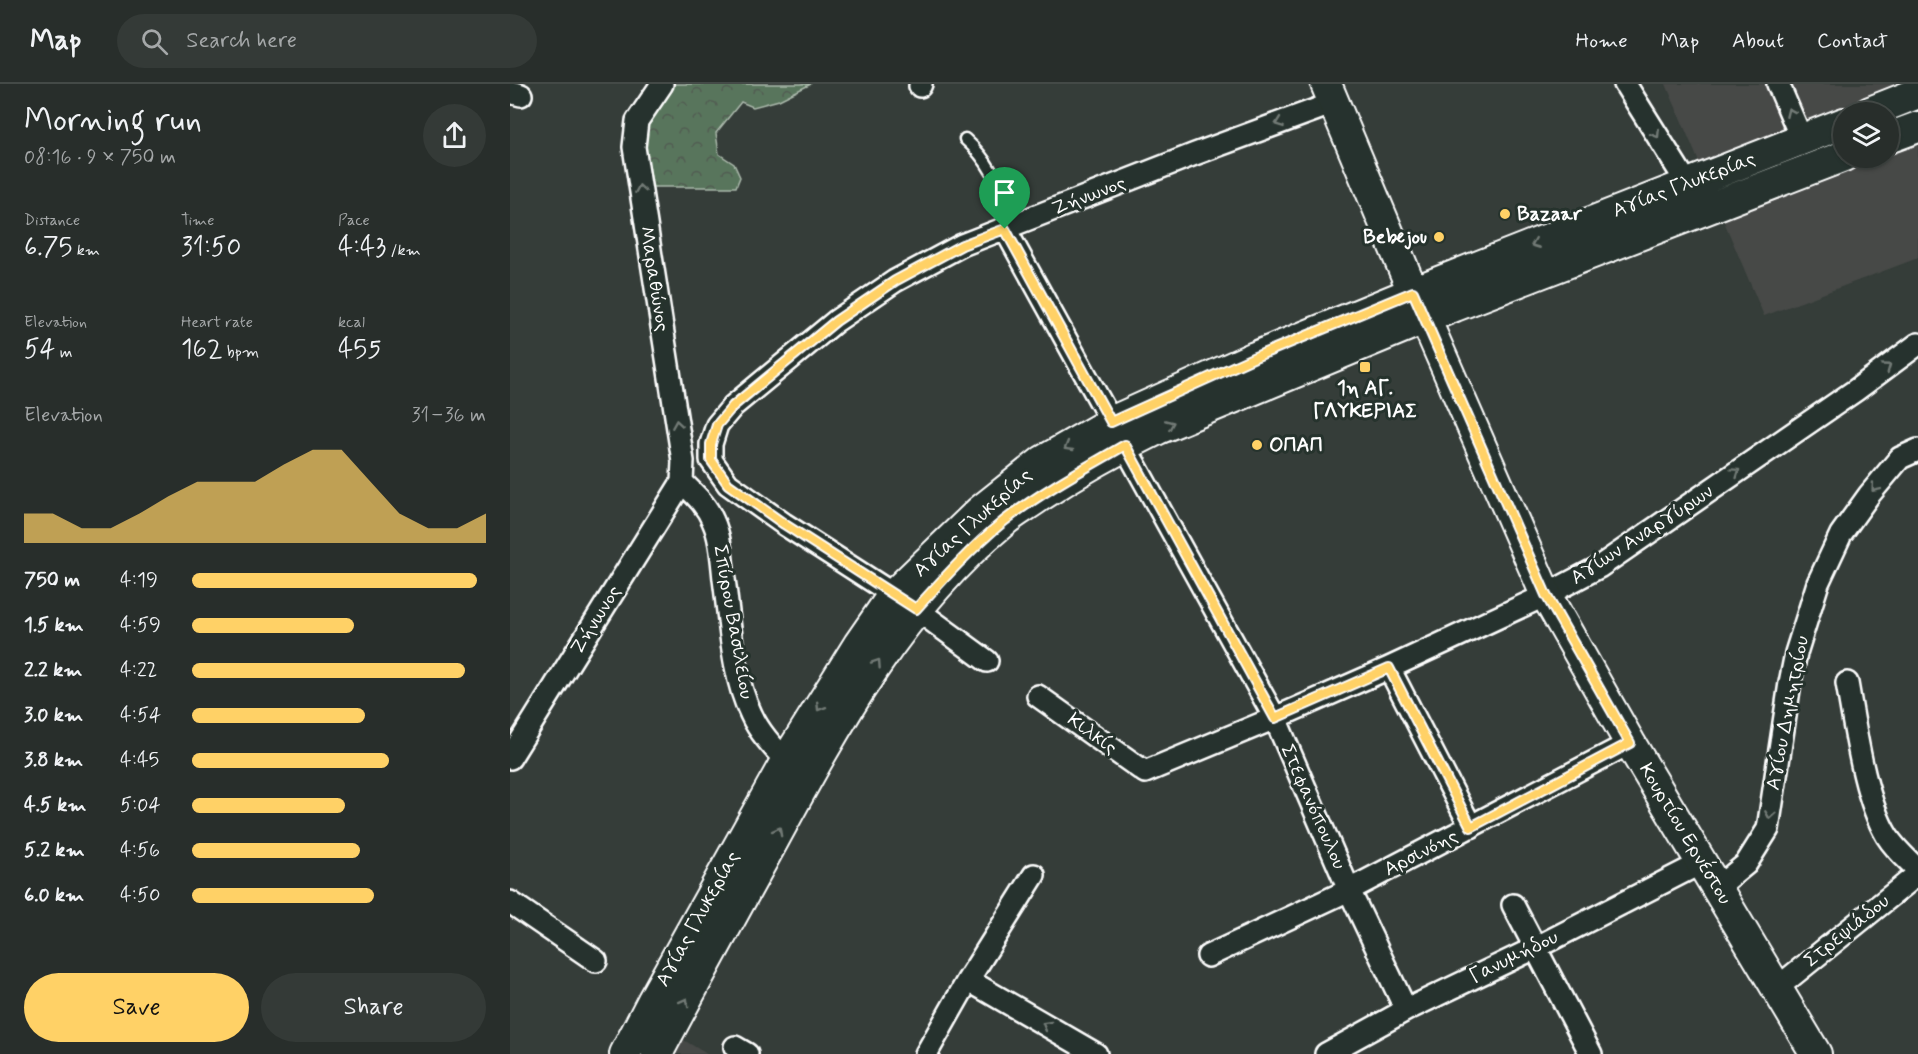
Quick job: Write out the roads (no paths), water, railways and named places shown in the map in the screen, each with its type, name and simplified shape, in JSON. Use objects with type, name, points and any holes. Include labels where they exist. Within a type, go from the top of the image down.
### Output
[{"type":"street","name":"Μαραθώνος","points":[[662,84],[637,121],[634,147],[683,461],[682,482]]},
{"type":"street","points":[[1626,84],[1687,183]]},
{"type":"street","points":[[1778,84],[1802,140]]},
{"type":"street","name":"Ζήνωνος","points":[[905,602],[728,484],[711,460],[711,444],[717,425],[733,406],[836,321],[895,281],[962,245],[1195,154],[1330,93]]},
{"type":"street","name":"Κουρτίου Ερνέστου","points":[[1330,93],[1413,292],[1546,595],[1630,743],[1816,1054]]},
{"type":"street","points":[[1895,102],[1918,93]]},
{"type":"street","name":"Αγίας Γλυκερίας","points":[[625,1054],[786,761],[859,644],[905,602],[952,569],[1004,521],[1072,475],[1118,434],[1255,357],[1687,183],[1833,127]]},
{"type":"street","points":[[1899,134],[1918,127]]},
{"type":"street","name":"Αγίας Γλυκερίας","points":[[1118,434],[1169,424],[1425,319],[1833,160]]},
{"type":"street","name":"Στεφανόπουλου","points":[[1010,227],[1118,434],[1275,718],[1350,890],[1406,1010]]},
{"type":"street","name":"Αγίων Αναργύρων","points":[[1145,772],[1389,668],[1546,595],[1599,567],[1856,390],[1918,344]]},
{"type":"street","name":"Αγίου Δημητρίου","points":[[1710,875],[1746,864],[1768,829],[1796,653],[1818,584],[1841,534],[1900,458],[1918,450]]},
{"type":"street","name":"Ζήνωνος","points":[[510,758],[682,482]]},
{"type":"street","name":"Σπύρου Βασιλείου","points":[[682,482],[703,503],[714,522],[721,556],[733,649],[743,693],[751,714],[766,740],[786,761]]},
{"type":"street","points":[[905,602],[987,661]]},
{"type":"street","name":"Αγίας Γλυκερίας","points":[[657,1054],[832,731],[876,663],[905,602]]},
{"type":"street","points":[[1389,668],[1471,827]]},
{"type":"street","points":[[1847,683],[1858,746],[1877,817],[1894,847],[1918,872]]},
{"type":"street","name":"Κιλκίς","points":[[1038,696],[1145,772]]},
{"type":"street","name":"Αρσινόης","points":[[1208,956],[1350,890],[1630,743]]},
{"type":"street","name":"Στρεψιάδου","points":[[1777,988],[1918,872]]},
{"type":"street","points":[[927,1054],[968,980],[1034,874]]},
{"type":"street","name":"Γανυμήδου","points":[[1326,1054],[1406,1010],[1535,948],[1710,875]]},
{"type":"street","points":[[510,902],[596,960]]},
{"type":"street","points":[[1513,905],[1591,1054]]},
{"type":"street","points":[[968,980],[1096,1054]]},
{"type":"lane","name":"Στεφανόπουλου","points":[[965,139],[981,153],[991,169],[1010,227]]},
{"type":"place","name":"Bazaar","points":[[1505,214]]},
{"type":"place","name":"Bebejou","points":[[1439,237]]},
{"type":"place","name":"1η ΑΓ. ΓΛΥΚΕΡΙΑΣ","points":[[1365,367]]},
{"type":"place","name":"ΟΠΑΠ","points":[[1257,445]]}]
